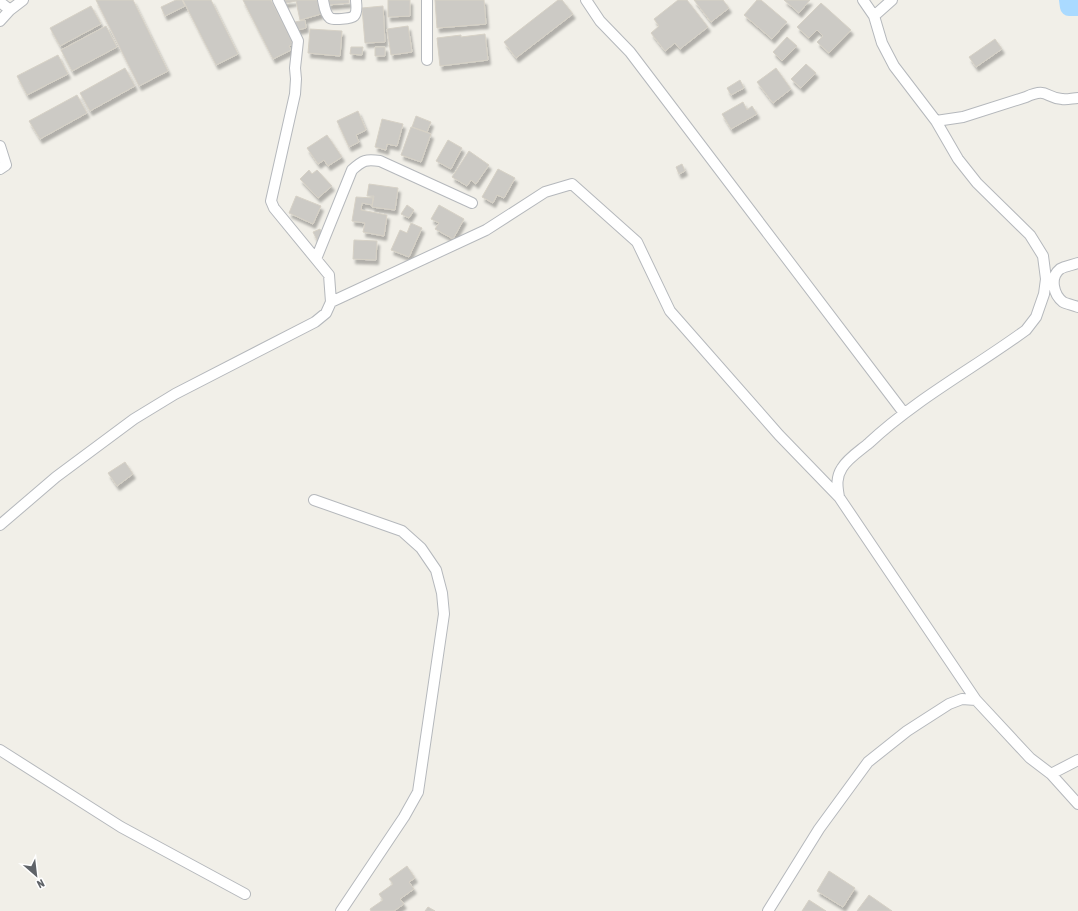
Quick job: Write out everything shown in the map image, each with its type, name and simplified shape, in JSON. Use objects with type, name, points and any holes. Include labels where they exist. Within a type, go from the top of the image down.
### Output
[{"type":"street","points":[[0,21],[10,10],[23,0]]},
{"type":"street","points":[[0,525],[56,477],[134,419],[175,394],[315,322],[326,313],[331,302],[329,275],[274,208],[271,201],[295,94],[295,68],[298,41],[278,0]]},
{"type":"street","points":[[323,0],[329,17],[332,19],[349,18],[354,16],[356,11],[356,0]]},
{"type":"street","points":[[427,0],[427,60]]},
{"type":"street","points":[[586,0],[600,21],[630,52],[904,413]]},
{"type":"street","points":[[839,497],[837,485],[838,475],[843,467],[875,437],[904,413],[1026,330],[1036,317],[1044,294],[1046,279],[1043,256],[1030,236],[977,183],[958,159],[936,121],[894,66],[882,43],[874,16],[863,0]]},
{"type":"street","points":[[874,16],[892,0]]},
{"type":"street","points":[[0,2],[10,10]]},
{"type":"street","points":[[936,121],[963,117],[1035,93],[1044,92],[1061,99],[1078,98]]},
{"type":"street","points":[[0,146],[6,165],[0,169]]},
{"type":"street","points":[[316,259],[352,170],[360,162],[369,159],[380,161],[472,203]]},
{"type":"street","points":[[331,302],[486,230],[544,192],[572,184],[637,242],[670,311],[779,435],[839,497],[976,700],[1030,758],[1051,774],[1078,804]]},
{"type":"street","points":[[1078,263],[1060,270],[1054,280],[1054,288],[1057,296],[1064,303],[1078,307]]},
{"type":"street","points":[[314,500],[402,531],[421,548],[436,570],[442,593],[444,614],[418,792],[404,817],[341,911]]},
{"type":"street","points":[[768,911],[819,829],[868,762],[907,731],[944,707],[962,699],[976,700]]},
{"type":"street","points":[[0,750],[121,826],[245,894]]},
{"type":"street","points":[[1051,774],[1078,760]]},
{"type":"building","points":[[96,0],[133,0],[168,71],[139,86]]},
{"type":"building","points":[[176,0],[182,0],[185,6],[165,16],[161,7]]},
{"type":"building","points":[[183,0],[211,0],[238,54],[216,65]]},
{"type":"building","points":[[243,0],[271,0],[293,44],[289,46],[291,50],[273,59]]},
{"type":"building","points":[[281,0],[317,0],[321,14],[300,20],[296,1],[282,4]]},
{"type":"building","points":[[328,0],[349,0],[349,3],[328,5]]},
{"type":"building","points":[[388,0],[410,0],[410,16],[388,17]]},
{"type":"building","points":[[435,0],[484,0],[486,24],[437,28]]},
{"type":"building","points":[[558,0],[562,0],[573,14],[516,58],[504,42]]},
{"type":"building","points":[[678,0],[687,0],[708,27],[680,49],[675,43],[665,51],[651,33],[659,26],[654,19]]},
{"type":"building","points":[[694,0],[723,0],[729,8],[711,22]]},
{"type":"building","points":[[757,0],[761,0],[787,22],[772,39],[744,15]]},
{"type":"building","points":[[784,0],[810,0],[799,13]]},
{"type":"building","points":[[821,3],[851,30],[829,53],[817,42],[823,36],[817,30],[809,38],[797,27]]},
{"type":"building","points":[[91,6],[101,24],[60,46],[50,28]]},
{"type":"building","points":[[383,6],[385,42],[365,43],[362,8]]},
{"type":"building","points":[[305,20],[306,28],[297,30],[295,22]]},
{"type":"building","points":[[106,26],[117,47],[72,71],[61,50]]},
{"type":"building","points":[[408,26],[412,52],[391,55],[387,29]]},
{"type":"building","points":[[310,29],[342,31],[340,56],[308,53]]},
{"type":"building","points":[[485,34],[488,60],[440,66],[437,38]]},
{"type":"building","points":[[787,37],[797,46],[782,61],[773,52]]},
{"type":"building","points":[[995,39],[1002,49],[976,67],[969,57]]},
{"type":"building","points":[[351,47],[363,47],[362,55],[350,54]]},
{"type":"building","points":[[375,47],[385,47],[385,56],[375,56]]},
{"type":"building","points":[[58,55],[68,74],[27,95],[17,76]]},
{"type":"building","points":[[806,64],[816,73],[801,88],[791,79]]},
{"type":"building","points":[[125,68],[135,86],[90,111],[80,93]]},
{"type":"building","points":[[776,68],[791,89],[773,103],[757,82]]},
{"type":"building","points":[[740,80],[744,88],[731,95],[727,88]]},
{"type":"building","points":[[77,95],[87,113],[40,139],[29,121]]},
{"type":"building","points":[[743,102],[747,110],[752,106],[757,114],[731,129],[722,114]]},
{"type":"building","points":[[358,111],[366,130],[356,135],[359,142],[349,147],[337,121]]},
{"type":"building","points":[[416,116],[431,122],[427,132],[412,127]]},
{"type":"building","points":[[382,119],[403,124],[397,146],[387,144],[386,150],[375,147]]},
{"type":"building","points":[[411,127],[431,134],[421,162],[401,155]]},
{"type":"building","points":[[327,135],[342,157],[328,166],[324,160],[318,164],[307,148]]},
{"type":"building","points":[[448,140],[462,148],[451,169],[436,161]]},
{"type":"building","points":[[469,151],[489,165],[476,184],[471,180],[467,186],[452,177]]},
{"type":"building","points":[[682,164],[685,171],[679,174],[676,167]]},
{"type":"building","points":[[498,169],[515,178],[504,198],[497,195],[493,203],[482,197]]},
{"type":"building","points":[[309,170],[312,174],[317,170],[332,186],[318,198],[300,179]]},
{"type":"building","points":[[369,184],[398,188],[395,210],[372,207],[374,196],[367,196]]},
{"type":"building","points":[[296,196],[321,206],[313,224],[289,213]]},
{"type":"building","points":[[356,197],[373,198],[372,205],[362,203],[361,210],[387,215],[384,236],[363,232],[365,223],[352,221]]},
{"type":"building","points":[[407,205],[414,210],[409,218],[401,214]]},
{"type":"building","points":[[439,205],[464,219],[453,239],[435,229],[439,223],[431,219]]},
{"type":"building","points":[[411,223],[422,228],[409,257],[391,250],[400,230],[407,233]]},
{"type":"building","points":[[320,229],[324,237],[317,240],[313,232]]},
{"type":"building","points":[[354,240],[377,241],[376,260],[353,259]]},
{"type":"building","points":[[125,462],[133,474],[117,486],[108,473]]},
{"type":"building","points":[[407,866],[415,878],[409,882],[414,889],[400,899],[404,904],[394,911],[371,911],[370,909],[383,900],[379,894],[393,884],[389,879]]},
{"type":"building","points":[[829,871],[855,888],[843,907],[817,891]]},
{"type":"building","points":[[869,895],[892,911],[857,911]]},
{"type":"building","points":[[809,900],[826,911],[802,911]]},
{"type":"building","points":[[428,907],[435,911],[425,911]]},
{"type":"waterway","points":[[1068,0],[1069,7],[1078,7]]}]
